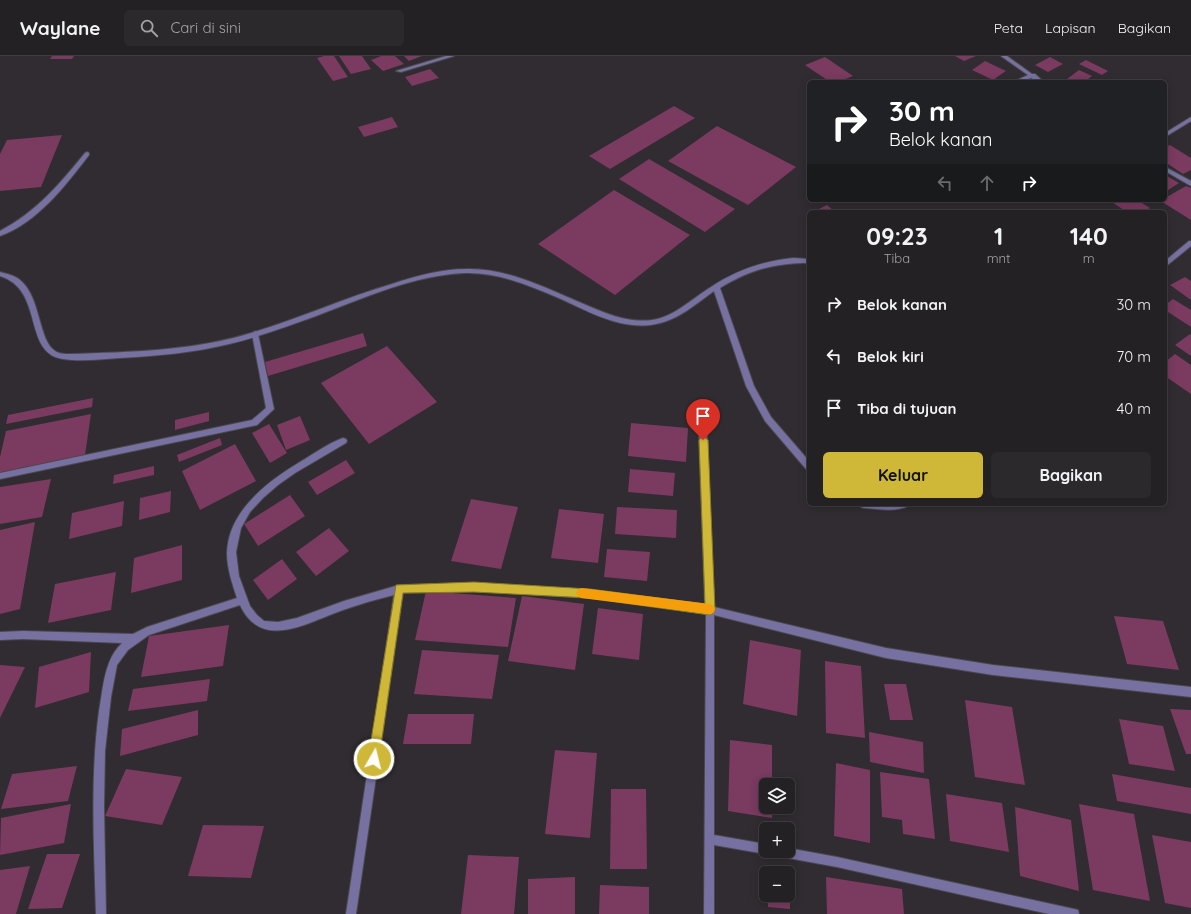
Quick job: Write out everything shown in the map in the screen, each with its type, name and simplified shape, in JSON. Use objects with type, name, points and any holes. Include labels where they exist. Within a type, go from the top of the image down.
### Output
[{"type":"street","points":[[400,71],[451,56]]},
{"type":"street","points":[[1004,56],[1039,80]]},
{"type":"street","points":[[1021,80],[1033,75]]},
{"type":"street","points":[[1167,134],[1191,119]]},
{"type":"street","points":[[0,234],[43,205],[62,187],[86,154]]},
{"type":"street","points":[[1167,170],[1191,184]]},
{"type":"street","points":[[1167,263],[1191,243]]},
{"type":"street","points":[[0,274],[11,276],[28,293],[45,344],[57,355],[70,357],[163,353],[201,348],[256,334],[393,286],[444,273],[467,271],[488,273],[510,278],[538,287],[605,315],[638,323],[661,321],[671,317],[745,270],[766,264],[787,261],[807,261]]},
{"type":"street","points":[[716,287],[750,386],[768,419],[807,465]]},
{"type":"street","points":[[0,476],[254,423],[270,409],[256,334]]},
{"type":"street","points":[[702,409],[710,610],[709,914]]},
{"type":"street","points":[[343,441],[293,470],[273,484],[251,504],[236,530],[232,547],[236,579],[242,600],[249,613],[258,623],[272,626],[299,621],[363,599],[399,589],[474,587],[590,594],[710,610],[886,653],[1001,670],[1191,692]]},
{"type":"street","points":[[879,506],[892,506]]},
{"type":"street","points":[[351,914],[399,589]]},
{"type":"street","points":[[100,914],[99,760],[104,713],[112,664],[119,653],[134,639],[160,625],[242,600]]},
{"type":"street","points":[[0,636],[23,635],[134,639]]},
{"type":"street","points":[[710,839],[759,848]]},
{"type":"street","points":[[795,854],[837,862],[1074,914]]},
{"type":"building","points":[[52,56],[74,56],[72,59],[50,59]]},
{"type":"building","points":[[334,56],[348,77],[333,81],[317,58]]},
{"type":"building","points":[[339,56],[362,56],[371,69],[351,74]]},
{"type":"building","points":[[381,56],[395,56],[404,64],[383,71],[371,60]]},
{"type":"building","points":[[404,56],[422,56],[409,61]]},
{"type":"building","points":[[955,56],[976,56],[964,61]]},
{"type":"building","points":[[825,57],[853,76],[843,80],[827,80],[805,65]]},
{"type":"building","points":[[1050,57],[1063,64],[1048,72],[1035,65]]},
{"type":"building","points":[[1086,60],[1108,71],[1102,75],[1079,64]]},
{"type":"building","points":[[985,61],[1006,71],[993,80],[972,70]]},
{"type":"building","points":[[430,69],[439,78],[412,86],[405,77]]},
{"type":"building","points":[[1079,70],[1092,76],[1087,80],[1066,80]]},
{"type":"building","points":[[674,106],[695,118],[610,169],[589,156]]},
{"type":"building","points":[[392,117],[398,127],[364,137],[358,127]]},
{"type":"building","points":[[717,126],[796,167],[748,205],[668,161]]},
{"type":"building","points":[[62,135],[41,187],[0,191],[0,154],[7,140]]},
{"type":"building","points":[[1170,145],[1191,158],[1191,170],[1183,174],[1167,163],[1167,146]]},
{"type":"building","points":[[649,159],[735,209],[705,232],[619,179]]},
{"type":"building","points":[[1167,176],[1179,183],[1167,191]]},
{"type":"building","points":[[1186,186],[1191,188],[1191,220],[1162,202],[1167,202],[1167,197]]},
{"type":"building","points":[[614,190],[690,235],[615,295],[538,244]]},
{"type":"building","points":[[1112,202],[1140,202],[1150,208],[1146,210],[1124,210]]},
{"type":"building","points":[[827,205],[833,210],[817,210]]},
{"type":"building","points":[[1185,277],[1191,281],[1191,300],[1170,285]]},
{"type":"building","points":[[1173,299],[1191,310],[1191,327],[1167,311],[1167,304]]},
{"type":"building","points":[[363,333],[367,346],[268,376],[265,362]]},
{"type":"building","points":[[1190,334],[1191,335],[1191,356],[1175,345]]},
{"type":"building","points":[[387,346],[437,402],[369,444],[321,383]]},
{"type":"building","points":[[1175,354],[1191,365],[1191,394],[1167,377],[1167,360]]},
{"type":"building","points":[[93,398],[92,407],[6,424],[8,415]]},
{"type":"building","points":[[209,412],[209,421],[175,430],[175,420]]},
{"type":"building","points":[[91,414],[85,455],[0,473],[0,457],[6,431]]},
{"type":"building","points":[[300,416],[310,440],[286,450],[277,425]]},
{"type":"building","points":[[631,423],[688,428],[686,462],[628,456]]},
{"type":"building","points":[[269,424],[287,453],[270,463],[252,433]]},
{"type":"building","points":[[220,438],[222,445],[179,462],[177,455]]},
{"type":"building","points":[[235,444],[256,481],[200,510],[182,471]]},
{"type":"building","points":[[346,460],[355,473],[317,495],[308,482]]},
{"type":"building","points":[[154,466],[154,475],[113,484],[114,475]]},
{"type":"building","points":[[630,469],[675,473],[673,496],[628,492]]},
{"type":"building","points":[[51,479],[42,517],[0,524],[0,487]]},
{"type":"building","points":[[171,491],[170,512],[139,520],[140,498]]},
{"type":"building","points":[[290,495],[305,516],[258,546],[244,524]]},
{"type":"building","points":[[471,499],[518,507],[501,569],[451,561]]},
{"type":"building","points":[[124,501],[122,526],[69,539],[72,513]]},
{"type":"building","points":[[617,507],[677,510],[676,538],[615,534]]},
{"type":"building","points":[[559,509],[604,514],[598,563],[551,558]]},
{"type":"building","points":[[35,522],[20,609],[0,614],[0,530]]},
{"type":"building","points":[[329,528],[349,551],[316,576],[296,552]]},
{"type":"building","points":[[182,545],[182,580],[131,593],[134,558]]},
{"type":"building","points":[[607,549],[650,552],[647,581],[604,577]]},
{"type":"building","points":[[282,559],[297,579],[268,600],[253,580]]},
{"type":"building","points":[[116,572],[111,610],[48,623],[55,584]]},
{"type":"building","points":[[426,591],[516,598],[508,647],[415,640]]},
{"type":"building","points":[[522,596],[584,604],[575,670],[508,661]]},
{"type":"building","points":[[598,608],[643,614],[639,660],[592,654]]},
{"type":"building","points":[[1114,616],[1163,621],[1179,670],[1127,664]]},
{"type":"building","points":[[229,625],[223,666],[141,677],[149,636]]},
{"type":"building","points":[[750,640],[801,650],[797,716],[743,704]]},
{"type":"building","points":[[422,650],[499,655],[492,699],[414,694]]},
{"type":"building","points":[[91,652],[89,692],[35,708],[39,667]]},
{"type":"building","points":[[825,661],[861,666],[865,738],[826,733]]},
{"type":"building","points":[[0,665],[25,667],[0,718]]},
{"type":"building","points":[[210,679],[207,701],[128,711],[133,689]]},
{"type":"building","points":[[884,684],[906,684],[913,720],[890,720]]},
{"type":"building","points":[[965,700],[1012,707],[1025,785],[975,777]]},
{"type":"building","points":[[1170,709],[1191,710],[1191,754],[1186,754]]},
{"type":"building","points":[[198,710],[198,735],[120,756],[122,729]]},
{"type":"building","points":[[408,714],[474,714],[471,744],[403,744]]},
{"type":"building","points":[[1119,719],[1163,726],[1175,771],[1129,764]]},
{"type":"building","points":[[869,732],[923,742],[924,773],[870,762]]},
{"type":"building","points":[[730,740],[772,745],[772,778],[759,778],[759,814],[772,814],[772,818],[728,811]]},
{"type":"building","points":[[555,750],[597,753],[590,838],[545,834]]},
{"type":"building","points":[[836,763],[870,770],[870,843],[834,836]]},
{"type":"building","points":[[77,766],[68,801],[1,809],[12,774]]},
{"type":"building","points":[[126,769],[182,777],[162,825],[105,816]]},
{"type":"building","points":[[880,772],[929,779],[935,839],[903,834],[902,820],[882,817]]},
{"type":"building","points":[[1112,774],[1191,788],[1191,814],[1117,801]]},
{"type":"building","points":[[611,789],[646,789],[647,869],[610,869]]},
{"type":"building","points":[[946,794],[1002,803],[1009,852],[950,841]]},
{"type":"building","points":[[71,804],[64,843],[0,855],[1,818]]},
{"type":"building","points":[[1079,804],[1134,814],[1150,901],[1093,890]]},
{"type":"building","points":[[1015,807],[1071,820],[1079,891],[1020,876]]},
{"type":"building","points":[[203,825],[264,826],[251,878],[188,876]]},
{"type":"building","points":[[1152,835],[1191,842],[1191,908],[1165,903]]},
{"type":"building","points":[[47,854],[80,854],[62,908],[28,909]]},
{"type":"building","points":[[468,855],[519,857],[514,914],[461,914]]},
{"type":"building","points":[[30,866],[16,914],[0,914],[0,870]]},
{"type":"building","points":[[575,877],[575,914],[528,914],[528,879]]},
{"type":"building","points":[[826,877],[902,889],[904,914],[827,914]]},
{"type":"building","points":[[600,885],[649,887],[649,914],[599,914]]},
{"type":"building","points":[[768,902],[790,902],[790,909],[768,907]]},
{"type":"slow traffic","points":[[581,593],[710,609]]},
{"type":"route","points":[[374,759],[399,589],[474,587],[590,594],[710,610],[703,440]]}]
